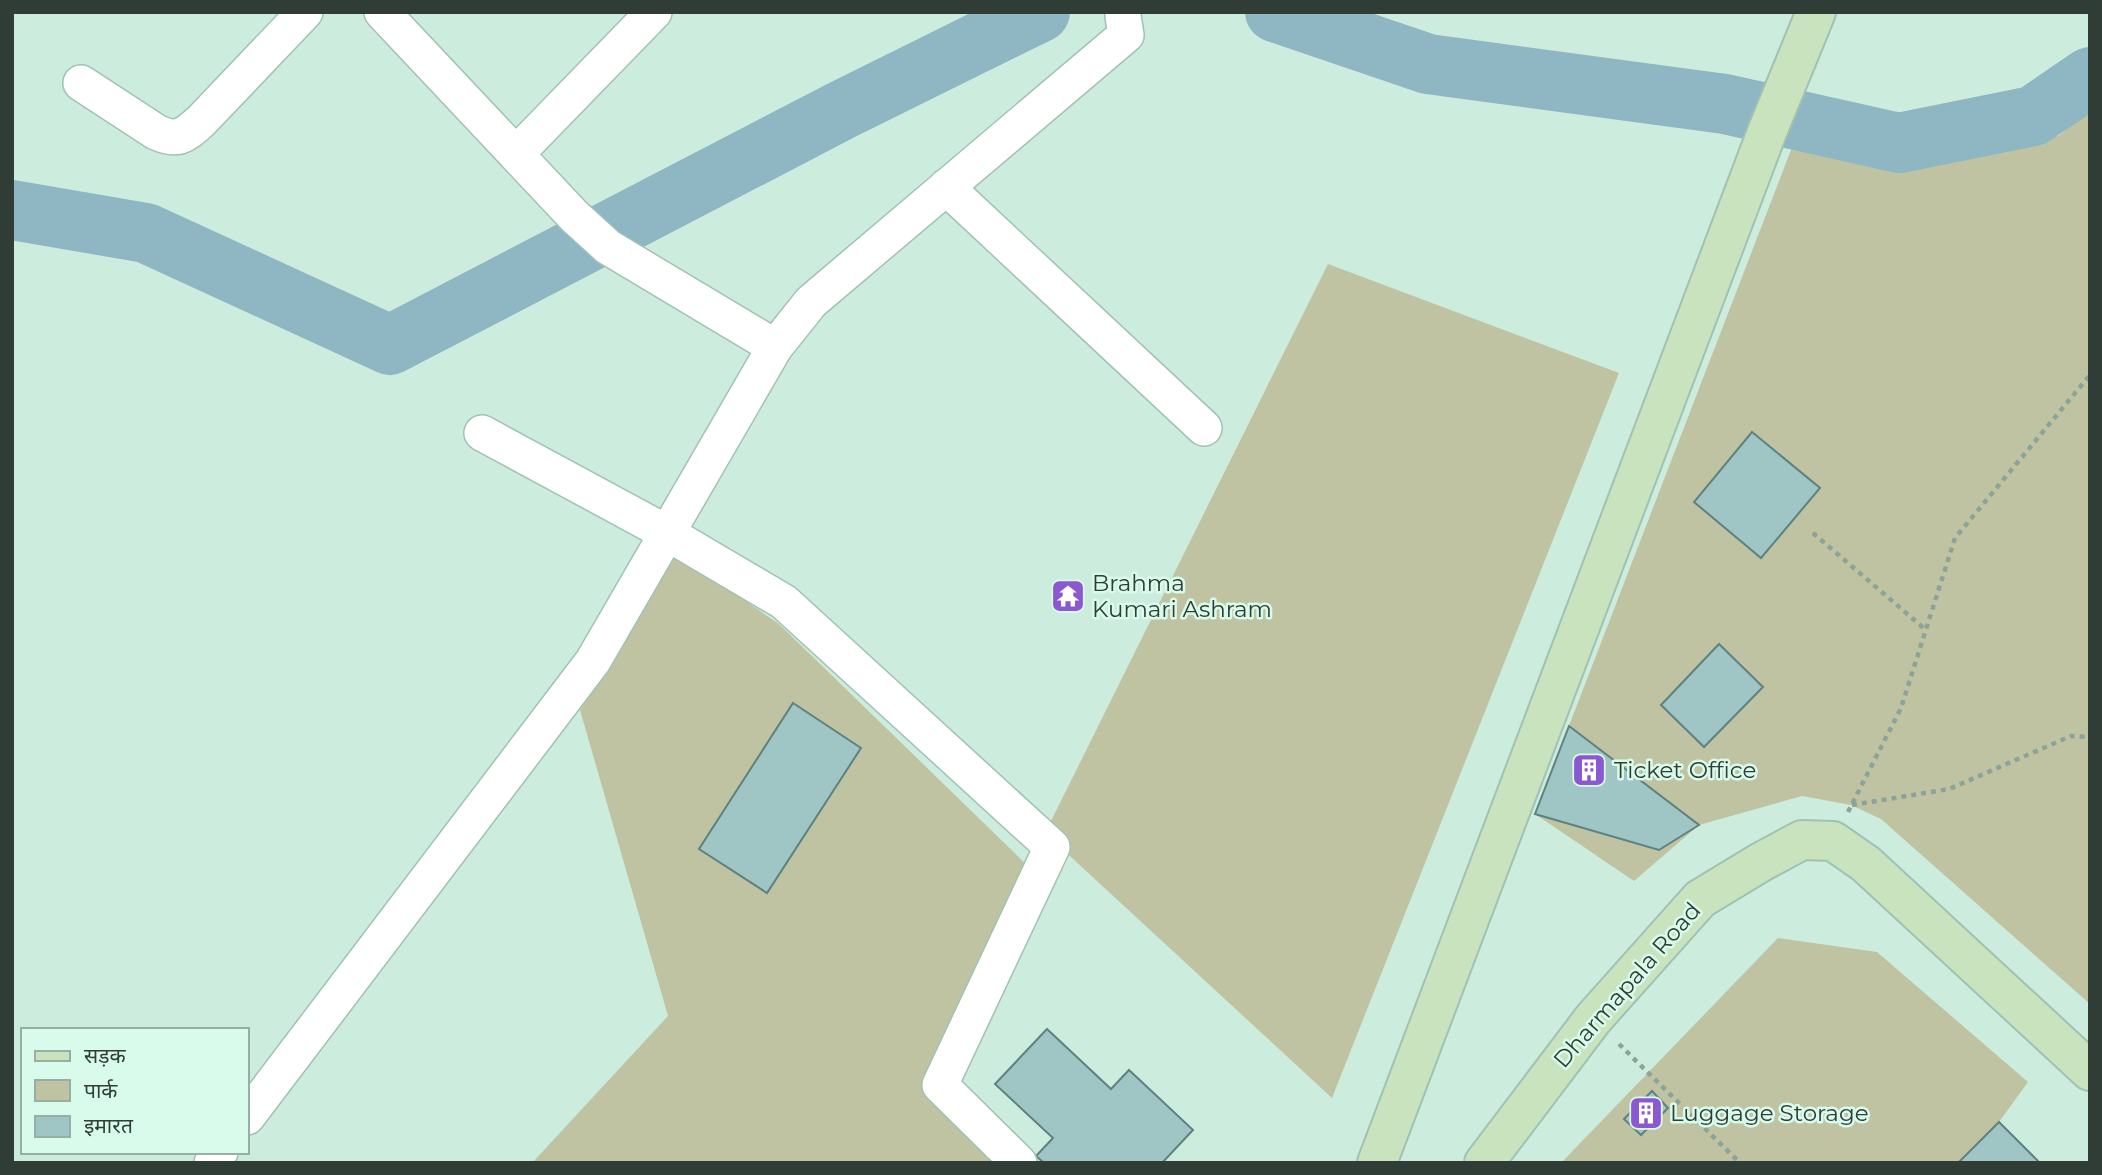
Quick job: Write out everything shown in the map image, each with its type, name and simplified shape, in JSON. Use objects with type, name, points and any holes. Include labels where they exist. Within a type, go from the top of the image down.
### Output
[{"type":"street","points":[[81,83],[156,132],[169,138],[177,138],[201,121],[305,12]]},
{"type":"street","points":[[382,12],[574,216],[608,247],[775,347]]},
{"type":"street","points":[[516,154],[654,12]]},
{"type":"street","points":[[1377,1163],[1767,132],[1816,12]]},
{"type":"street","points":[[248,1116],[593,661],[775,347],[811,302],[1126,35],[1123,16]]},
{"type":"street","points":[[946,187],[1204,428]]},
{"type":"street","points":[[482,433],[667,533],[784,602],[1052,847],[940,1085],[1019,1163]]},
{"type":"street","name":"Dharmapala Road","points":[[1484,1163],[1593,1019],[1700,899],[1802,840],[1833,841]]},
{"type":"street","points":[[1833,841],[1866,864],[2090,1071]]},
{"type":"path","points":[[1833,841],[1901,708],[1955,538],[2090,375]]},
{"type":"path","points":[[1812,534],[1926,630]]},
{"type":"path","points":[[1851,805],[1950,789],[2071,736],[2090,737]]},
{"type":"path","points":[[1593,1019],[1740,1163]]},
{"type":"green space","points":[[2090,111],[2090,1004],[1881,819],[1851,805],[1802,796],[1699,825],[1634,881],[1535,814],[1796,137],[1915,169],[2058,136]]},
{"type":"green space","points":[[1328,264],[1619,373],[1332,1098],[1045,833]]},
{"type":"green space","points":[[675,553],[779,624],[1030,868],[931,1091],[1003,1163],[532,1163],[668,1016],[580,710]]},
{"type":"green space","points":[[1778,938],[1877,952],[2028,1082],[1999,1122],[1958,1163],[1561,1163]]},
{"type":"building","points":[[1752,432],[1820,488],[1761,558],[1694,502]]},
{"type":"building","points":[[1719,644],[1763,687],[1704,747],[1661,705]]},
{"type":"building","points":[[793,703],[861,748],[767,893],[699,849]]},
{"type":"building","name":"Ticket Office","points":[[1569,726],[1699,825],[1659,850],[1535,814]]},
{"type":"building","points":[[1047,1029],[1111,1089],[1129,1070],[1193,1130],[1162,1163],[1044,1163],[1036,1156],[1053,1138],[995,1084]]},
{"type":"building","name":"Luggage Storage","points":[[1652,1091],[1668,1108],[1641,1135],[1624,1119]]},
{"type":"building","points":[[1999,1122],[2040,1163],[1958,1163]]},
{"type":"waterway","points":[[12,210],[146,233],[390,345],[842,110],[1040,12]]},
{"type":"waterway","points":[[1275,12],[1428,64],[1725,104],[1899,143],[2033,116],[2090,77]]},
{"type":"place","name":"Brahma Kumari Ashram","points":[[1068,596]]},
{"type":"place","name":"Ticket Office","points":[[1589,770]]},
{"type":"place","name":"Luggage Storage","points":[[1646,1113]]}]
